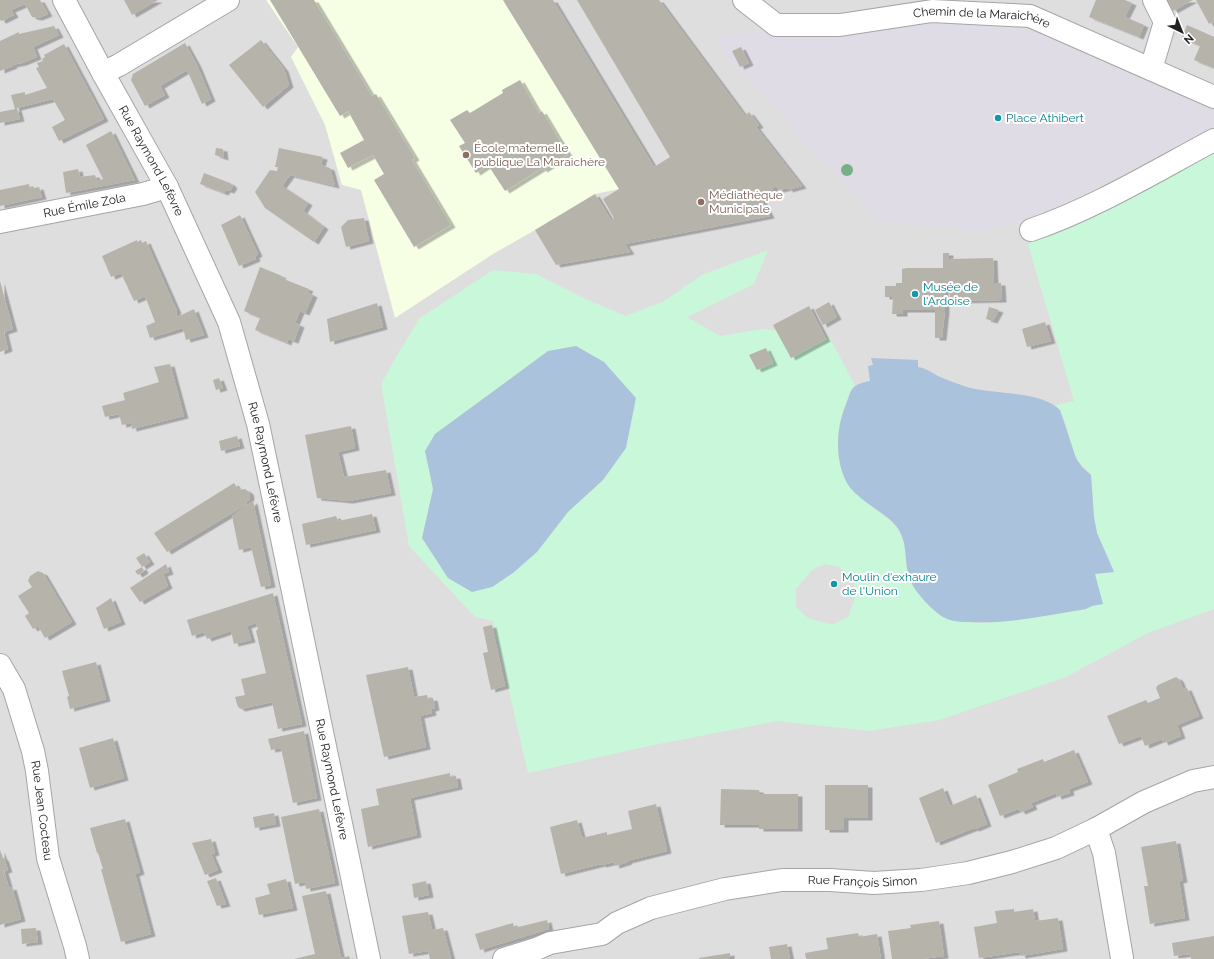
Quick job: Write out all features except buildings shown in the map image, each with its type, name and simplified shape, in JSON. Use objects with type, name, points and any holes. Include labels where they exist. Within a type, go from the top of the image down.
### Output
[{"type":"street","name":"Rue Raymond Lefèvre","points":[[64,0],[167,187],[229,322],[258,424],[369,959]]},
{"type":"street","points":[[103,72],[119,65],[228,0]]},
{"type":"street","name":"Chemin de la Maraichère","points":[[744,0],[776,25],[840,25],[932,11],[976,7],[1030,16],[1214,97]]},
{"type":"street","points":[[1151,69],[1165,22],[1154,0]]},
{"type":"street","points":[[1031,230],[1105,198],[1214,140]]},
{"type":"street","name":"Rue Émile Zola","points":[[0,222],[143,194],[167,187]]},
{"type":"street","name":"Rue Jean Cocteau","points":[[0,665],[14,689],[33,751],[48,858],[78,959]]},
{"type":"street","name":"Rue François Simon","points":[[504,959],[550,943],[602,934],[617,923],[651,908],[725,889],[782,880],[830,880],[874,883],[921,880],[968,873],[1012,862],[1056,848],[1096,829],[1144,802],[1193,781],[1214,777]]},
{"type":"street","points":[[1096,829],[1104,853],[1122,958]]},
{"type":"shaded area","points":[[0,0],[1214,0],[1214,959],[0,959]]},
{"type":"shaded area","name":"École maternelle publique La Maraichère","points":[[266,0],[503,0],[619,189],[595,194],[493,254],[395,318],[361,190],[342,185],[325,125],[291,57],[298,47]]},
{"type":"shaded area","name":"Place Athibert","points":[[937,19],[1037,30],[1214,109],[1214,127],[1050,213],[988,232],[878,221],[726,57],[716,35]]},
{"type":"shaded area","points":[[1214,152],[1214,609],[1148,633],[1066,677],[939,720],[869,731],[777,721],[649,746],[528,773],[493,621],[475,617],[409,546],[381,384],[420,318],[493,270],[536,274],[583,298],[626,316],[664,301],[702,275],[768,250],[754,284],[687,317],[720,336],[763,329],[830,338],[855,386],[851,390],[843,411],[838,444],[842,471],[846,482],[861,498],[891,521],[898,529],[905,543],[909,579],[917,592],[942,617],[976,623],[1002,622],[1086,609],[1092,606],[1095,574],[1114,571],[1097,533],[1094,517],[1091,475],[1076,459],[1066,424],[1060,411],[1055,405],[1074,401],[1028,244],[1199,158]],"holes":[[[825,564],[839,567],[853,580],[857,593],[848,617],[832,625],[808,618],[796,607],[796,589],[812,570]]]},
{"type":"water","points":[[576,346],[604,362],[636,398],[626,448],[603,480],[568,512],[537,552],[513,573],[492,587],[472,592],[448,578],[422,538],[433,489],[425,451],[435,434],[548,351]]},
{"type":"water","points":[[871,358],[918,360],[918,367],[926,369],[938,376],[960,385],[1041,399],[1060,410],[1076,458],[1082,467],[1091,475],[1094,517],[1097,533],[1114,572],[1095,574],[1103,604],[1086,609],[1000,622],[959,622],[942,616],[925,601],[911,583],[904,542],[899,530],[887,517],[862,499],[847,484],[842,472],[838,454],[838,434],[842,416],[852,389],[858,384],[870,381],[868,366],[873,365]]},
{"type":"place","name":"Place Athibert","points":[[998,118]]},
{"type":"place","name":"École maternelle publique La Maraichère","points":[[466,155]]},
{"type":"place","name":"Médiathèque Municipale","points":[[701,202]]},
{"type":"place","name":"Musée de l'Ardoise","points":[[915,294]]},
{"type":"place","name":"Moulin d'exhaure de l'Union","points":[[834,584]]}]
